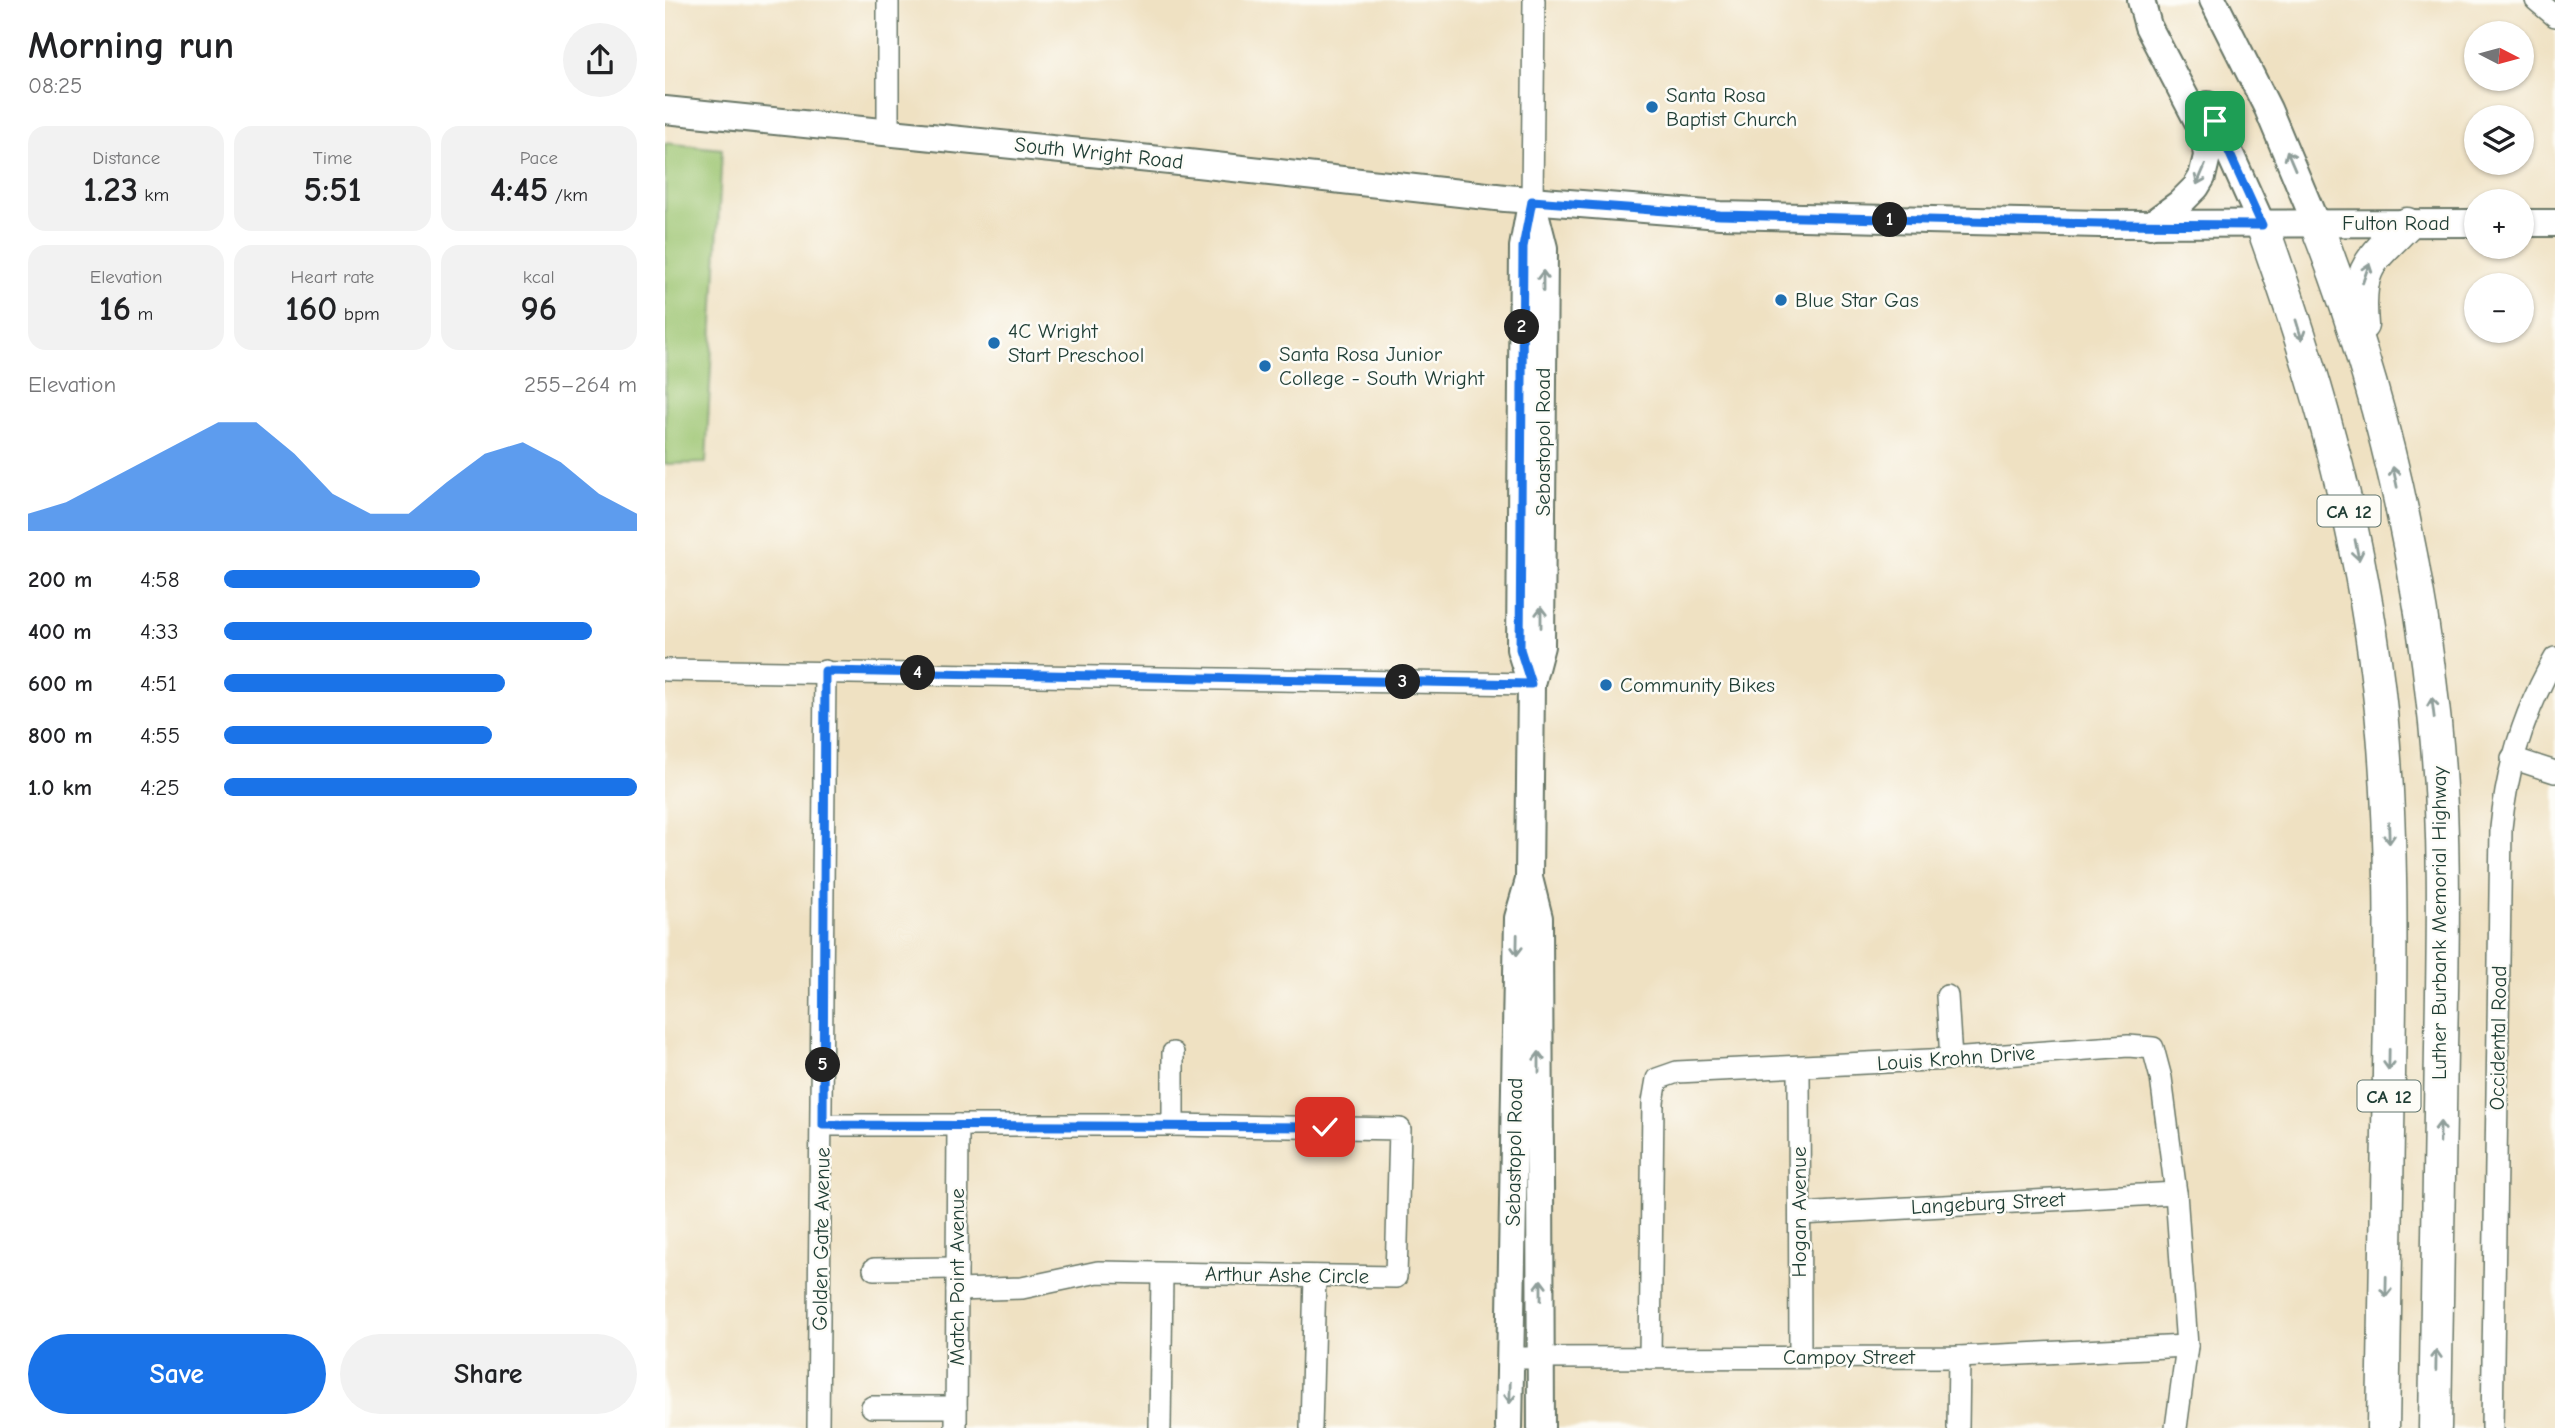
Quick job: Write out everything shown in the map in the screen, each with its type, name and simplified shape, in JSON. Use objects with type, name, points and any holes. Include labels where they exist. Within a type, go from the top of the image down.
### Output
[{"type":"highway","name":"Luther Burbank Memorial Highway","points":[[2316,224],[2366,365],[2392,466],[2416,581],[2429,671],[2439,776],[2443,933],[2435,1428]]},
{"type":"highway","points":[[2366,365],[2361,314],[2364,274],[2370,261],[2407,224]]},
{"type":"highway","name":"CA 12","points":[[2262,225],[2302,339],[2338,466],[2367,604],[2381,710],[2389,819],[2391,907],[2383,1428]]},
{"type":"main road","points":[[2141,0],[2148,26],[2204,133],[2207,156],[2202,177],[2196,187],[2179,204],[2150,225]]},
{"type":"main road","name":"CA 12","points":[[2152,0],[2193,74],[2262,225]]},
{"type":"main road","name":"CA 12","points":[[2213,0],[2268,109],[2316,224]]},
{"type":"main road","name":"South Wright Road","points":[[665,110],[1532,201],[1720,215],[2150,225]]},
{"type":"main road","name":"Sebastopol Road","points":[[1532,201],[1523,247],[1520,649],[1531,684],[1529,878],[1539,918],[1541,1428]]},
{"type":"main road","name":"Fulton Road","points":[[2150,225],[2464,223]]},
{"type":"main road","points":[[2534,223],[2555,223]]},
{"type":"main road","name":"Sebastopol Road","points":[[1509,1428],[1518,918],[1529,878]]},
{"type":"street","points":[[888,0],[888,132]]},
{"type":"street","name":"Sebastopol Road","points":[[1532,201],[1534,0]]},
{"type":"street","points":[[2536,0],[2555,16]]},
{"type":"street","name":"Occidental Road","points":[[2492,1428],[2501,848],[2504,801],[2512,758],[2531,704],[2555,658]]},
{"type":"street","points":[[665,670],[1531,684]]},
{"type":"street","name":"Golden Gate Avenue","points":[[818,1428],[823,1125],[825,671]]},
{"type":"street","points":[[2512,758],[2555,772]]},
{"type":"street","points":[[1947,996],[1951,1059]]},
{"type":"street","name":"Louis Krohn Drive","points":[[1650,1358],[1653,1102],[1657,1079],[1677,1072],[1951,1059],[2128,1046],[2153,1048],[2161,1078],[2176,1193],[2187,1346],[2176,1428]]},
{"type":"street","points":[[1173,1053],[1173,1125]]},
{"type":"street","name":"Hogan Avenue","points":[[1799,1067],[1800,1357]]},
{"type":"street","name":"Arthur Ashe Circle","points":[[823,1125],[1173,1125],[1400,1129],[1396,1277],[1098,1272],[1022,1288],[957,1290]]},
{"type":"street","name":"Match Point Avenue","points":[[956,1417],[958,1125]]},
{"type":"street","name":"Langeburg Street","points":[[1800,1214],[2176,1193]]},
{"type":"street","points":[[874,1269],[957,1268]]},
{"type":"street","points":[[1160,1428],[1162,1273]]},
{"type":"street","points":[[1311,1428],[1315,1276]]},
{"type":"street","name":"Campoy Street","points":[[1510,1358],[1959,1357],[2187,1346]]},
{"type":"street","points":[[1958,1428],[1959,1357]]},
{"type":"street","points":[[872,1407],[956,1417]]},
{"type":"green space","points":[[665,143],[722,149],[706,463],[665,464]]},
{"type":"place","name":"Santa Rosa Baptist Church","points":[[1652,107]]},
{"type":"place","name":"Blue Star Gas","points":[[1781,300]]},
{"type":"place","name":"4C Wright Start Preschool","points":[[994,343]]},
{"type":"place","name":"Santa Rosa Junior College - South Wright","points":[[1265,366]]},
{"type":"place","name":"Community Bikes","points":[[1606,685]]},
{"type":"route","points":[[1325,1127],[823,1125],[825,671],[1531,684],[1520,649],[1523,247],[1532,201],[1720,215],[2262,225],[2215,121]]}]
